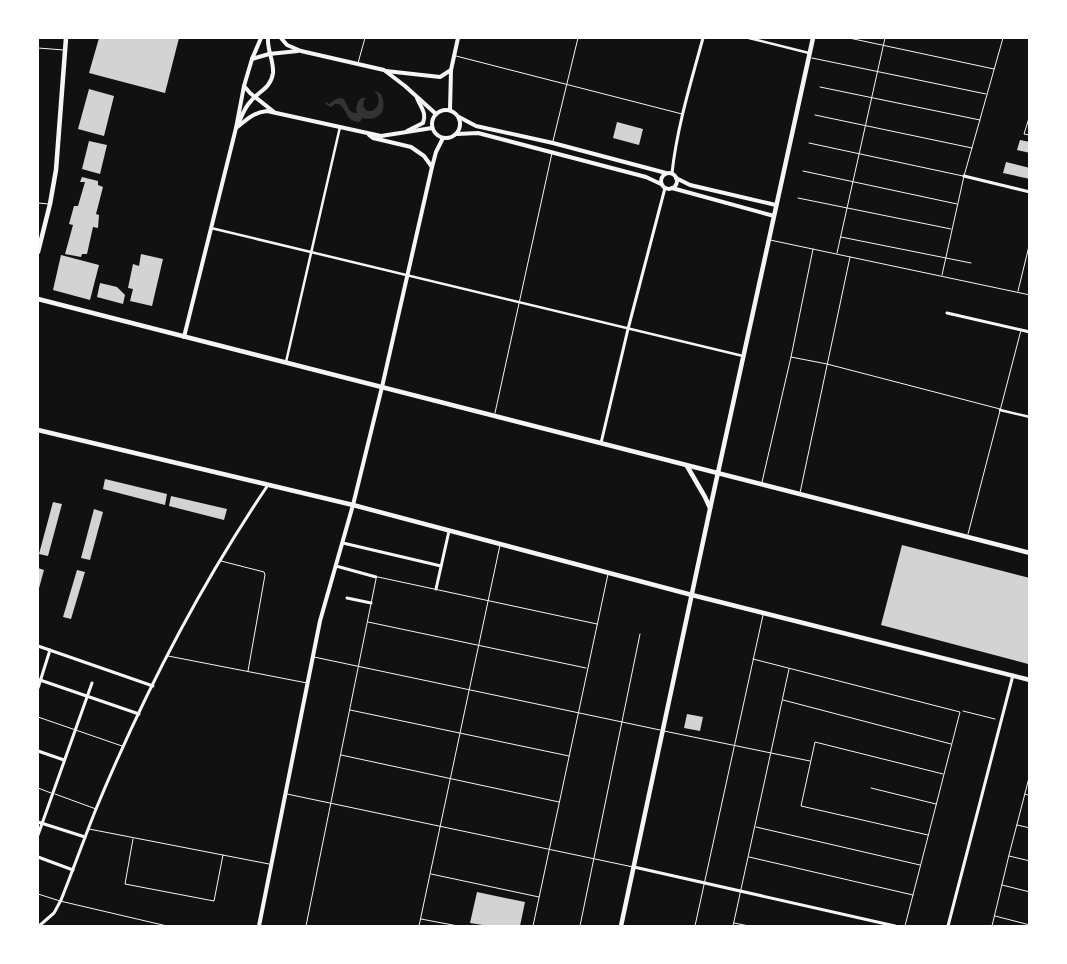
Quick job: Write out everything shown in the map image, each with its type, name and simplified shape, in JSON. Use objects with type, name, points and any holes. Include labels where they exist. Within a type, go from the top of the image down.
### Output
[{"type":"main road","points":[[38,252],[50,204],[58,156],[66,38]]},
{"type":"main road","points":[[622,926],[710,509],[813,38]]},
{"type":"main road","points":[[38,299],[1030,553]]},
{"type":"main road","points":[[38,430],[353,506],[692,595],[1030,680]]},
{"type":"main road","points":[[687,466],[710,509]]},
{"type":"street","points":[[184,337],[236,128],[244,86],[260,38]]},
{"type":"street","points":[[236,128],[250,102],[268,86],[272,78],[273,70],[267,44],[268,38]]},
{"type":"street","points":[[281,38],[287,45],[301,51],[384,70],[440,77],[451,70]]},
{"type":"street","points":[[450,110],[451,70],[458,38]]},
{"type":"street","points":[[703,38],[683,114],[672,173],[676,178],[690,185],[776,205]]},
{"type":"street","points":[[749,38],[809,55]]},
{"type":"street","points":[[252,59],[269,54],[301,51]]},
{"type":"street","points":[[384,70],[436,114]]},
{"type":"street","points":[[244,86],[254,97],[276,113]]},
{"type":"street","points":[[404,132],[423,123],[425,118],[425,114],[416,96]]},
{"type":"street","points":[[672,173],[476,126],[450,110],[442,110],[436,114],[432,121],[432,128],[436,135],[443,138],[450,138],[457,134],[478,133],[646,177],[665,188],[672,188],[774,216]]},
{"type":"street","points":[[236,128],[253,115],[267,111],[381,136],[432,128]]},
{"type":"street","points":[[457,134],[460,128],[459,117]]},
{"type":"street","points":[[286,363],[340,127]]},
{"type":"street","points":[[368,133],[373,138],[411,147],[424,156],[432,167]]},
{"type":"street","points":[[259,926],[320,621],[353,506],[432,167],[436,152],[443,138]]},
{"type":"street","points":[[661,184],[661,178],[666,173]]},
{"type":"street","points":[[964,176],[1030,192]]},
{"type":"street","points":[[672,188],[676,184],[676,178]]},
{"type":"street","points":[[600,444],[665,188]]},
{"type":"street","points":[[211,228],[743,356]]},
{"type":"street","points":[[947,313],[1030,332]]},
{"type":"street","points":[[1000,410],[1030,417]]},
{"type":"street","points":[[39,926],[54,913],[60,901],[96,809],[124,746],[188,617],[220,561],[268,485]]},
{"type":"street","points":[[436,589],[449,531]]},
{"type":"street","points":[[343,543],[441,566]]},
{"type":"street","points":[[336,566],[376,577]]},
{"type":"street","points":[[347,598],[371,603]]},
{"type":"street","points":[[38,646],[153,686]]},
{"type":"street","points":[[38,688],[50,650]]},
{"type":"street","points":[[948,926],[1013,675]]},
{"type":"street","points":[[40,680],[139,714]]},
{"type":"street","points":[[38,836],[40,823],[92,683]]},
{"type":"street","points":[[38,751],[64,760]]},
{"type":"street","points":[[40,823],[85,837]]},
{"type":"street","points":[[38,857],[73,870]]},
{"type":"street","points":[[634,867],[880,925],[896,926]]},
{"type":"lane","points":[[358,65],[364,38]]},
{"type":"lane","points":[[553,143],[578,38]]},
{"type":"lane","points":[[849,38],[994,68]]},
{"type":"lane","points":[[836,254],[885,38]]},
{"type":"lane","points":[[942,276],[964,176],[1002,38]]},
{"type":"lane","points":[[38,48],[66,50]]},
{"type":"lane","points":[[809,55],[987,94]]},
{"type":"lane","points":[[454,56],[683,114]]},
{"type":"lane","points":[[820,87],[980,120]]},
{"type":"lane","points":[[815,114],[973,148]]},
{"type":"lane","points":[[1030,115],[1024,134],[1030,135]]},
{"type":"lane","points":[[808,143],[964,176]]},
{"type":"lane","points":[[494,416],[552,153]]},
{"type":"lane","points":[[803,171],[958,204]]},
{"type":"lane","points":[[798,198],[952,229]]},
{"type":"lane","points":[[38,203],[50,204]]},
{"type":"lane","points":[[840,236],[971,263]]},
{"type":"lane","points":[[769,239],[1030,295]]},
{"type":"lane","points":[[1017,292],[1030,242]]},
{"type":"lane","points":[[762,485],[813,249]]},
{"type":"lane","points":[[800,494],[850,257]]},
{"type":"lane","points":[[968,537],[1022,330]]},
{"type":"lane","points":[[791,357],[827,364],[1000,410]]},
{"type":"lane","points":[[419,926],[500,545]]},
{"type":"lane","points":[[220,561],[264,572],[265,575],[248,671]]},
{"type":"lane","points":[[533,926],[608,573]]},
{"type":"lane","points":[[306,926],[376,577],[597,624]]},
{"type":"lane","points":[[694,926],[763,613]]},
{"type":"lane","points":[[367,622],[588,669]]},
{"type":"lane","points":[[580,926],[640,634]]},
{"type":"lane","points":[[168,656],[308,683]]},
{"type":"lane","points":[[313,657],[810,761]]},
{"type":"lane","points":[[753,659],[960,712],[906,926]]},
{"type":"lane","points":[[733,926],[790,669]]},
{"type":"lane","points":[[783,700],[952,744]]},
{"type":"lane","points":[[350,710],[569,756]]},
{"type":"lane","points":[[38,718],[124,746]]},
{"type":"lane","points":[[929,835],[801,806],[814,742],[944,774]]},
{"type":"lane","points":[[340,755],[559,802]]},
{"type":"lane","points":[[992,926],[1030,774]]},
{"type":"lane","points":[[38,788],[96,809]]},
{"type":"lane","points":[[871,788],[936,804]]},
{"type":"lane","points":[[286,794],[634,867]]},
{"type":"lane","points":[[1025,794],[1030,796]]},
{"type":"lane","points":[[1017,824],[1030,828]]},
{"type":"lane","points":[[755,827],[921,866]]},
{"type":"lane","points":[[88,829],[272,865]]},
{"type":"lane","points":[[133,838],[125,884],[214,901],[223,856]]},
{"type":"lane","points":[[1009,856],[1030,861]]},
{"type":"lane","points":[[748,857],[913,895]]},
{"type":"lane","points":[[430,874],[539,897]]},
{"type":"lane","points":[[1002,885],[1030,892]]},
{"type":"lane","points":[[38,894],[167,926]]},
{"type":"lane","points":[[995,916],[1030,925]]},
{"type":"lane","points":[[421,919],[458,926]]},
{"type":"lane","points":[[733,923],[749,926]]},
{"type":"path","points":[[960,712],[963,711],[1002,720]]},
{"type":"shaded area","points":[[374,90],[381,94],[384,105],[383,110],[378,116],[368,119],[362,118],[360,122],[352,120],[339,104],[331,107],[325,104],[326,102],[329,104],[336,99],[342,98],[349,110],[357,113],[358,101],[362,98],[367,98],[364,100],[363,106],[367,111],[372,111],[377,107],[379,101]]},
{"type":"building","points":[[99,38],[179,38],[165,93],[89,73]]},
{"type":"building","points":[[89,89],[114,96],[104,136],[78,129]]},
{"type":"building","points":[[617,122],[643,129],[639,145],[613,138]]},
{"type":"building","points":[[1020,140],[1030,142],[1030,153],[1017,150]]},
{"type":"building","points":[[89,141],[107,145],[100,174],[82,169]]},
{"type":"building","points":[[1006,162],[1030,168],[1030,179],[1003,173]]},
{"type":"building","points":[[82,177],[98,181],[98,185],[103,187],[96,214],[99,215],[98,228],[93,227],[87,254],[82,254],[81,257],[65,254],[73,225],[69,224],[74,206],[78,206],[85,182],[80,182]]},
{"type":"building","points":[[141,254],[163,259],[152,306],[130,301],[133,289],[128,288],[133,264],[139,266]]},
{"type":"building","points":[[61,255],[99,265],[90,300],[53,290]]},
{"type":"building","points":[[100,283],[117,287],[125,295],[123,304],[97,297]]},
{"type":"building","points":[[105,479],[167,494],[165,505],[103,489]]},
{"type":"building","points":[[171,496],[227,509],[224,520],[169,506]]},
{"type":"building","points":[[53,502],[62,504],[48,556],[39,554]]},
{"type":"building","points":[[94,509],[103,512],[90,560],[81,558]]},
{"type":"building","points":[[902,545],[1030,578],[1030,659],[1028,664],[881,625]]},
{"type":"building","points":[[38,568],[44,570],[38,592]]},
{"type":"building","points":[[77,570],[85,572],[71,619],[63,617]]},
{"type":"building","points":[[687,714],[703,717],[700,731],[684,728]]},
{"type":"building","points":[[477,892],[525,902],[520,926],[489,926],[470,923]]}]
